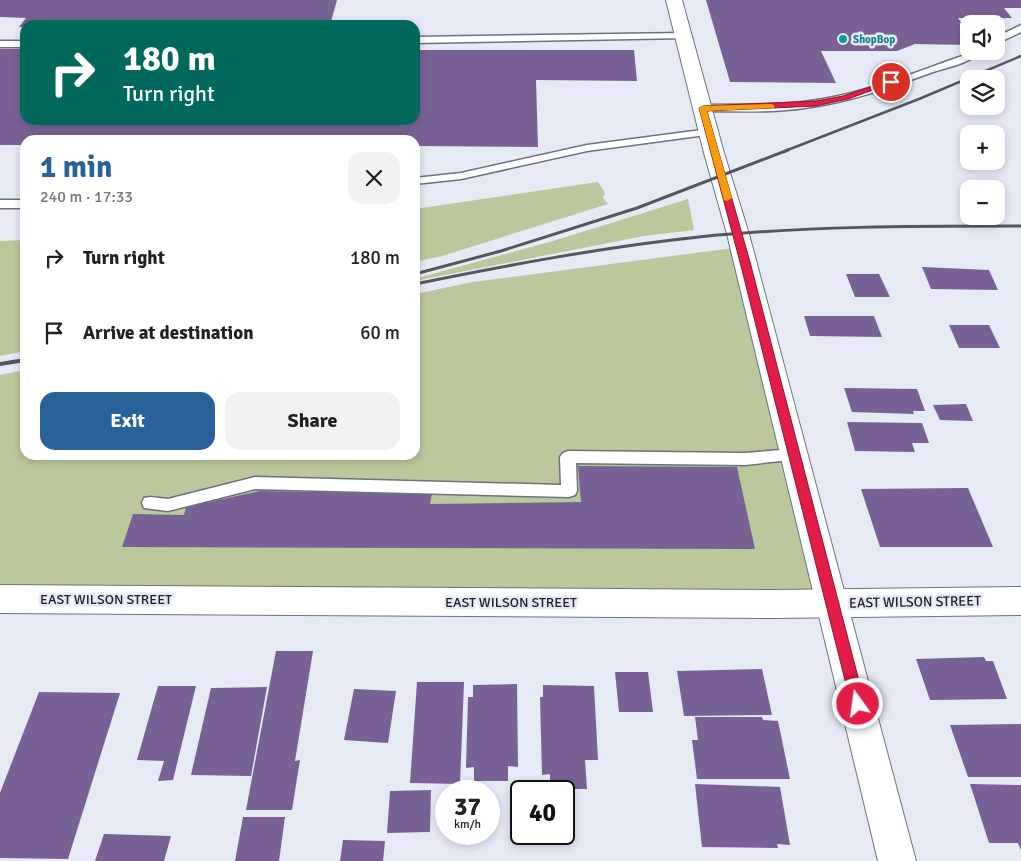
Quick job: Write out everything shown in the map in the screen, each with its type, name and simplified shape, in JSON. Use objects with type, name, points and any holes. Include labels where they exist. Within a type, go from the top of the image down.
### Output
[{"type":"street","points":[[674,0],[740,241],[897,861]]},
{"type":"street","name":"EAST WILSON STREET","points":[[0,599],[833,604],[1021,601]]},
{"type":"lane","points":[[1005,36],[1021,28]]},
{"type":"lane","points":[[420,40],[684,36]]},
{"type":"lane","points":[[0,44],[20,44]]},
{"type":"lane","points":[[703,108],[816,104],[845,98],[960,60]]},
{"type":"lane","points":[[420,180],[461,176],[587,148],[709,132]]},
{"type":"lane","points":[[0,204],[20,204]]},
{"type":"lane","points":[[150,503],[168,505],[255,483],[569,491],[568,457],[745,459],[794,455]]},
{"type":"green space","points":[[598,182],[605,193],[603,198],[608,204],[442,256],[420,261],[420,208]]},
{"type":"green space","points":[[688,199],[694,230],[644,236],[420,280],[420,277],[553,241]]},
{"type":"green space","points":[[20,240],[20,352],[0,356],[0,241]]},
{"type":"green space","points":[[741,247],[833,604],[0,599],[0,375],[20,371],[20,460],[420,460],[420,293],[473,282]]},
{"type":"building","points":[[0,0],[337,0],[331,20],[24,20],[26,18],[0,17]]},
{"type":"building","name":"ShopBop","points":[[706,0],[1021,0],[1021,8],[1004,8],[1012,18],[1005,18],[1005,15],[960,15],[960,18],[958,18],[960,21],[960,45],[915,44],[897,51],[821,51],[836,83],[730,82]]},
{"type":"building","points":[[0,49],[20,49],[20,125],[420,125],[420,50],[634,50],[637,81],[536,80],[538,147],[420,146],[420,135],[20,135],[20,145],[0,145]]},
{"type":"building","points":[[922,267],[989,270],[998,290],[931,289]]},
{"type":"building","points":[[846,274],[879,274],[890,297],[855,297]]},
{"type":"building","points":[[804,316],[874,316],[882,337],[810,336]]},
{"type":"building","points":[[949,325],[989,325],[1000,348],[959,348]]},
{"type":"building","points":[[844,388],[917,389],[925,411],[913,411],[914,414],[852,412]]},
{"type":"building","points":[[966,404],[973,421],[940,420],[933,405]]},
{"type":"building","points":[[847,422],[922,423],[929,443],[912,443],[915,452],[855,451]]},
{"type":"building","points":[[578,466],[737,467],[755,549],[122,547],[133,514],[184,515],[186,507],[260,491],[432,494],[430,504],[581,502]]},
{"type":"building","points":[[968,488],[993,547],[880,547],[861,489]]},
{"type":"building","points":[[276,651],[313,651],[295,761],[300,760],[292,810],[246,810]]},
{"type":"building","points":[[984,657],[986,661],[993,661],[1007,699],[930,700],[916,659]]},
{"type":"building","points":[[762,669],[772,715],[684,716],[677,671]]},
{"type":"building","points":[[615,672],[648,672],[653,712],[619,712]]},
{"type":"building","points":[[417,682],[464,682],[460,780],[435,780],[435,784],[410,783]]},
{"type":"building","points":[[517,684],[518,767],[508,766],[508,781],[474,780],[474,767],[466,768],[468,697],[473,697],[473,685]]},
{"type":"building","points":[[543,685],[594,686],[598,760],[585,760],[587,789],[575,789],[575,780],[550,780],[550,774],[542,775],[540,697],[543,697]]},
{"type":"building","points":[[158,686],[196,686],[173,780],[158,781],[164,761],[137,760]]},
{"type":"building","points":[[267,687],[251,776],[191,775],[211,688]]},
{"type":"building","points":[[354,689],[396,691],[388,743],[344,740]]},
{"type":"building","points":[[39,692],[120,693],[68,859],[0,858],[0,793]]},
{"type":"building","points":[[695,717],[762,717],[763,720],[778,721],[790,779],[697,779],[692,740],[698,740]]},
{"type":"building","points":[[1021,724],[1021,777],[968,777],[950,725]]},
{"type":"building","points":[[695,784],[780,787],[790,845],[777,844],[778,848],[702,847]]},
{"type":"building","points":[[970,784],[1021,785],[1021,850],[1018,843],[989,843]]},
{"type":"building","points":[[431,790],[430,832],[387,833],[390,791]]},
{"type":"building","points":[[243,817],[285,817],[279,861],[235,861]]},
{"type":"building","points":[[104,834],[171,836],[164,861],[95,861]]},
{"type":"building","points":[[343,840],[385,841],[383,861],[340,861]]},
{"type":"railway","points":[[785,151],[919,99],[1021,56]]},
{"type":"railway","points":[[420,273],[501,251],[637,208],[788,150]]},
{"type":"railway","points":[[420,283],[557,257],[628,246],[739,233],[900,227],[1021,226]]},
{"type":"railway","points":[[0,364],[20,361]]},
{"type":"slow traffic","points":[[727,198],[703,108],[771,106]]},
{"type":"place","name":"ShopBop","points":[[843,39]]},
{"type":"route","points":[[858,704],[745,262],[703,108],[816,104],[845,98],[891,82]]}]
